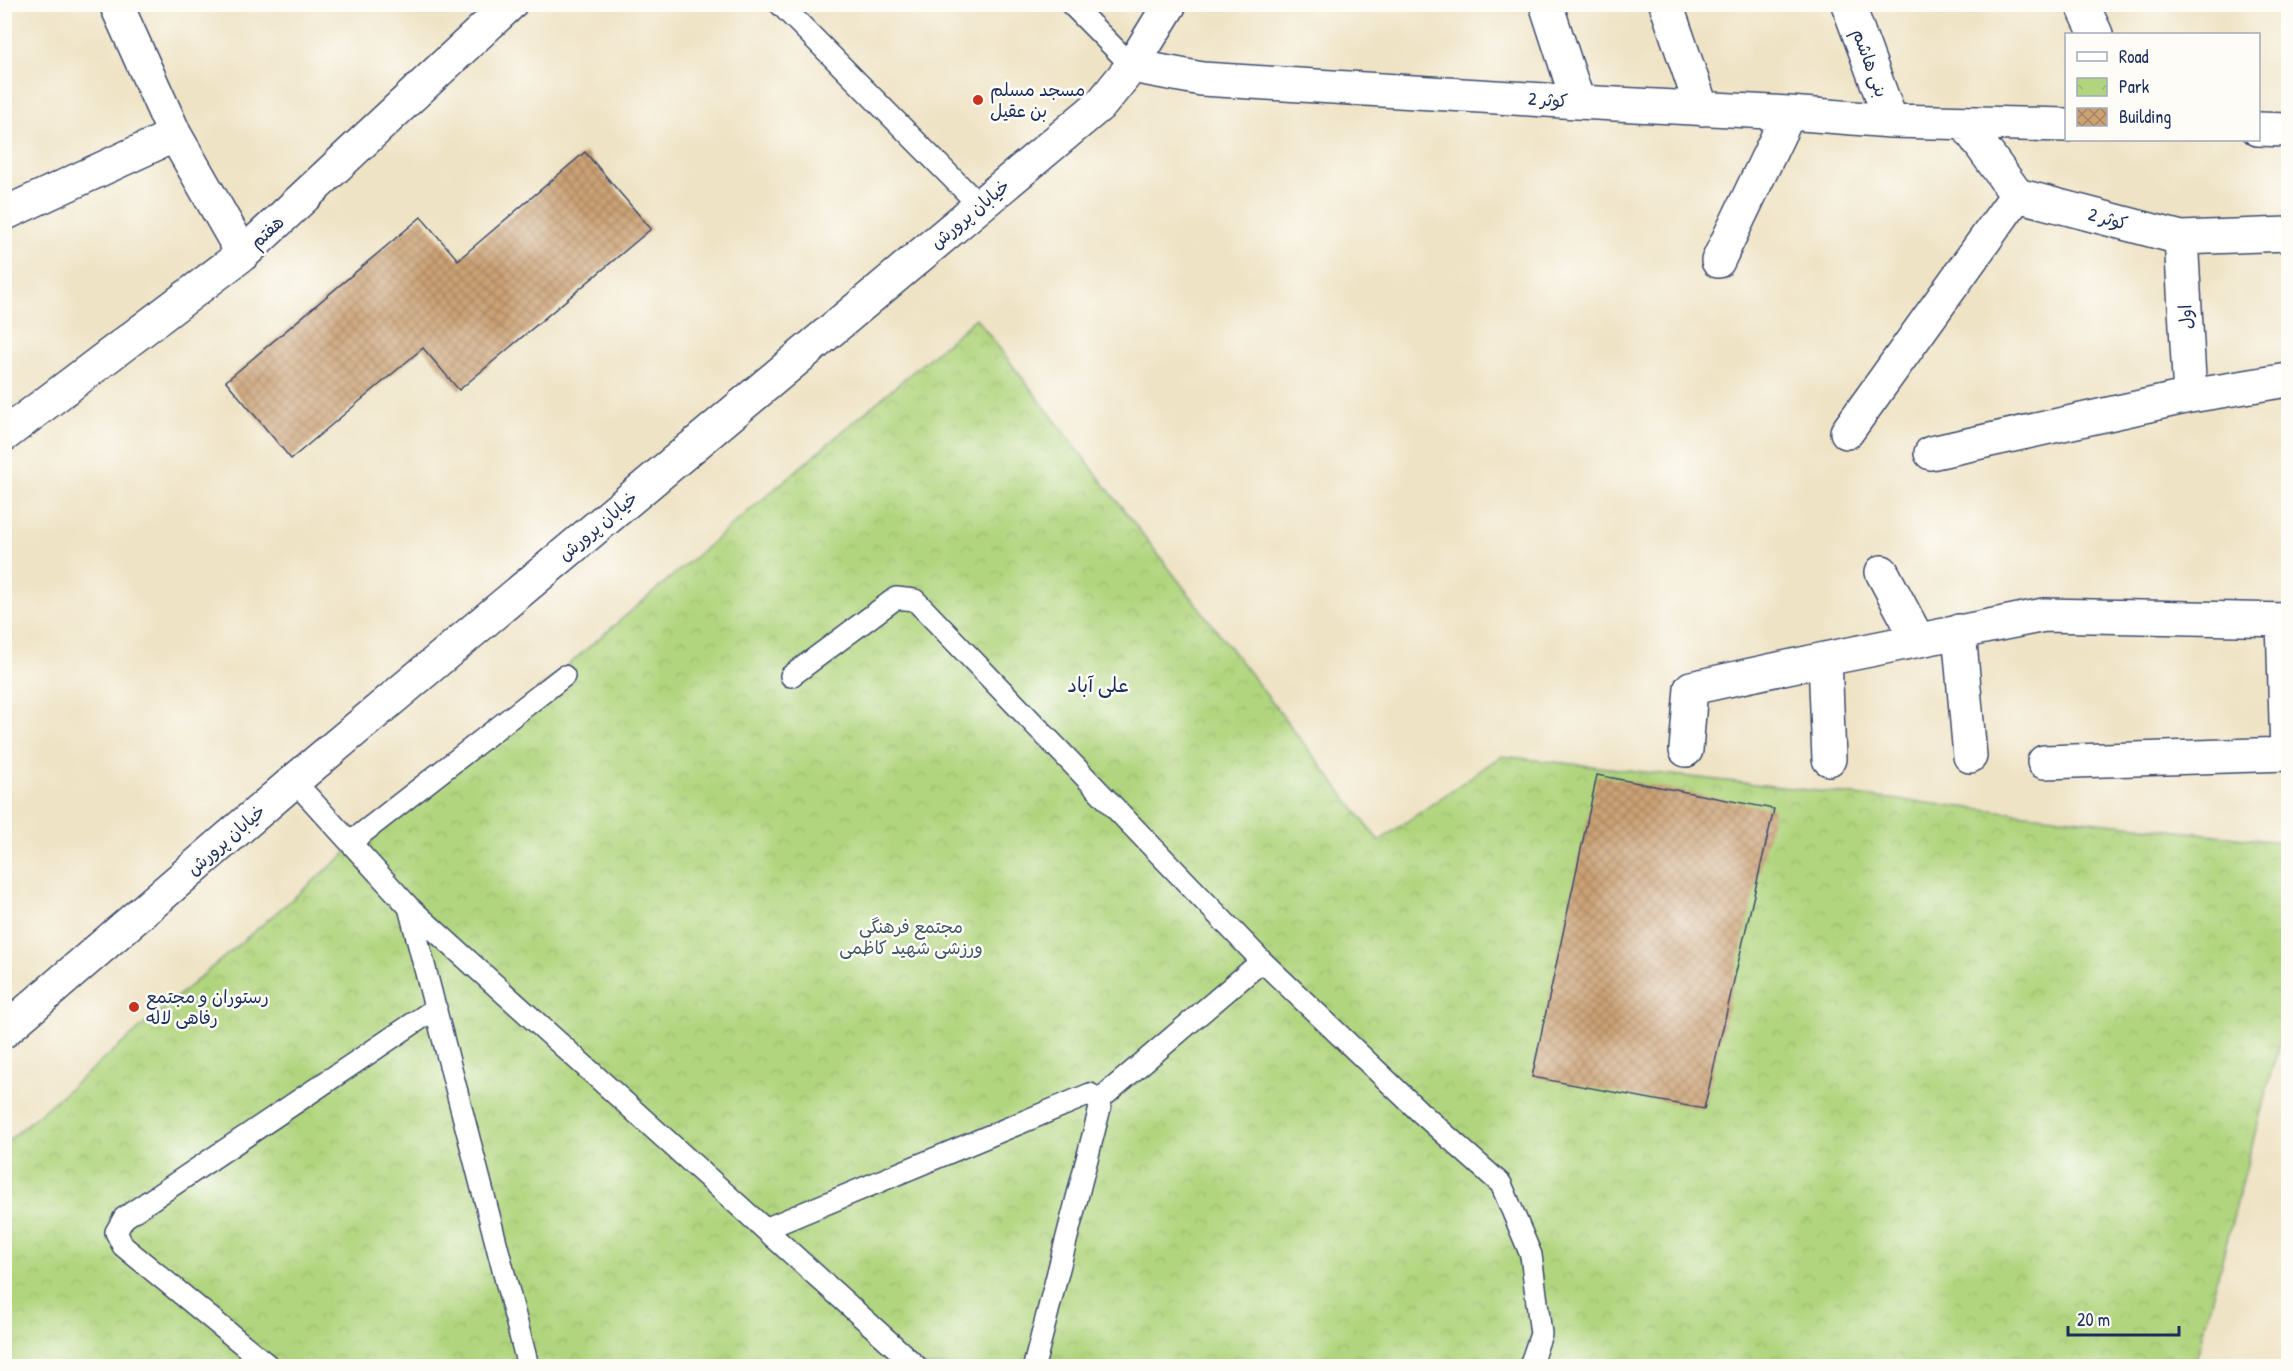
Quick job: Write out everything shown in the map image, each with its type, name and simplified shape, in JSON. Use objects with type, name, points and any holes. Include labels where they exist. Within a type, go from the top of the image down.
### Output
[{"type":"street","points":[[116,4],[175,135],[243,254]]},
{"type":"street","name":"هفتم","points":[[4,435],[243,254],[510,4]]},
{"type":"street","name":"خیابان پرورش","points":[[4,1030],[294,781],[1102,103],[1132,66],[1170,4]]},
{"type":"street","points":[[1546,4],[1578,102]]},
{"type":"street","points":[[1666,4],[1702,109]]},
{"type":"street","name":"بنی هاشم","points":[[1848,4],[1891,121]]},
{"type":"street","points":[[2082,4],[2096,33]]},
{"type":"street","name":"کوثر 2","points":[[1132,66],[1202,79],[1702,109],[1790,112],[1891,121],[2065,125]]},
{"type":"street","points":[[1718,261],[1790,112]]},
{"type":"street","points":[[1847,432],[2017,195],[1965,123]]},
{"type":"street","points":[[2260,129],[2289,130]]},
{"type":"street","points":[[8,204],[175,135]]},
{"type":"street","name":"کوثر 2","points":[[2017,195],[2181,238],[2289,234]]},
{"type":"street","name":"اول","points":[[2181,238],[2190,396]]},
{"type":"street","points":[[1931,453],[2190,396],[2289,380]]},
{"type":"street","points":[[1882,572],[1917,640]]},
{"type":"street","points":[[1686,750],[1691,688],[2044,615],[2286,620],[2287,754],[2044,762]]},
{"type":"street","points":[[1959,631],[1970,756]]},
{"type":"street","points":[[1825,659],[1829,759]]},
{"type":"lane","points":[[780,4],[980,206]]},
{"type":"lane","points":[[1071,4],[1132,66]]},
{"type":"lane","points":[[791,676],[896,598],[915,600],[1262,962],[1420,1112],[1501,1184],[1531,1255],[1541,1335],[1530,1366]]},
{"type":"lane","points":[[351,842],[564,676]]},
{"type":"lane","points":[[294,781],[409,907],[916,1366]]},
{"type":"lane","points":[[409,907],[528,1366]]},
{"type":"lane","points":[[1098,1101],[1262,962]]},
{"type":"lane","points":[[268,1366],[123,1246],[116,1232],[124,1218],[436,1008]]},
{"type":"lane","points":[[765,1229],[1090,1094],[1098,1101],[1100,1108],[1034,1366]]},
{"type":"green space","name":"مجتمع فرهنگی ورزشی شهید کاظمی","points":[[976,318],[1379,841],[1501,756],[2288,843],[2288,1009],[2194,1366],[5,1366],[4,1144]]},
{"type":"building","points":[[585,152],[651,229],[459,390],[423,348],[291,459],[226,381],[421,217],[458,260]]},
{"type":"building","points":[[1597,775],[1774,809],[1704,1109],[1532,1077]]},
{"type":"place","name":"مسجد مسلم بن عقیل","points":[[978,100]]},
{"type":"place","name":"رستوران و مجتمع رفاهی لاله","points":[[134,1007]]},
{"type":"district","name":"علی آباد","points":[[1098,685]]}]
